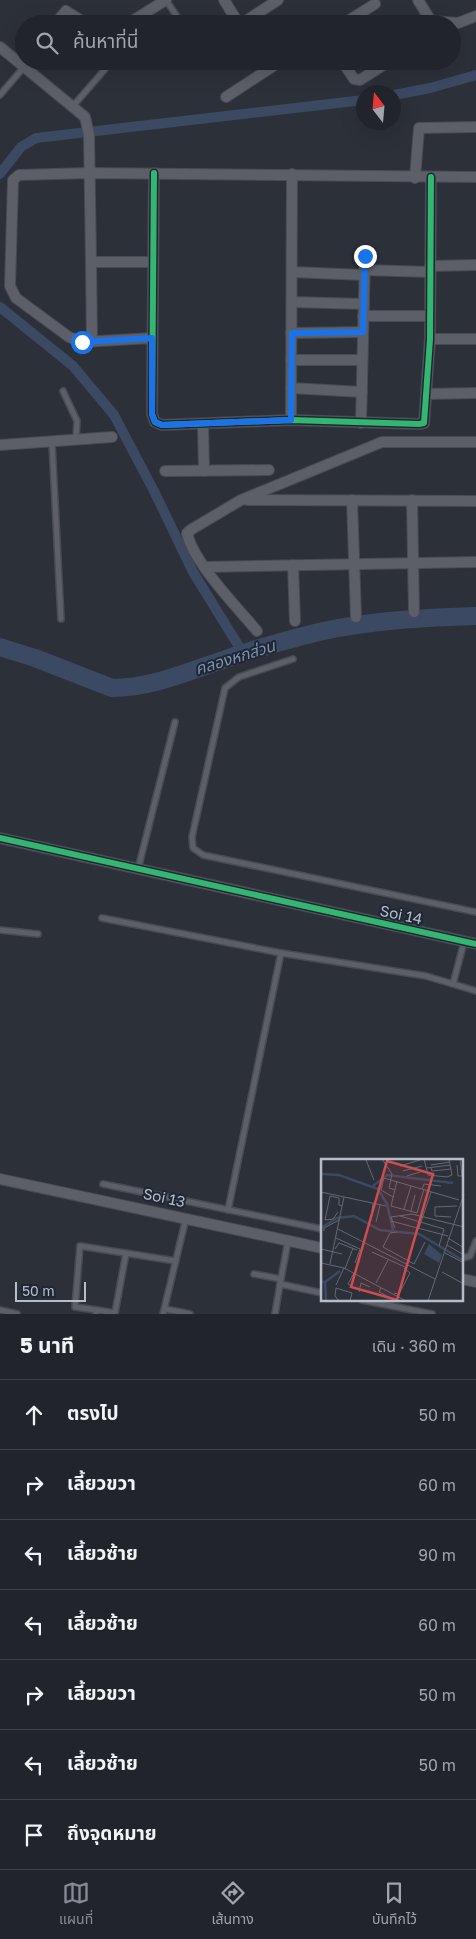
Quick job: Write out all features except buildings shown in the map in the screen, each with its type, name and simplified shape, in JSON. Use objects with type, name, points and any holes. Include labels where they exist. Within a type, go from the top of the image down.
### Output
[{"type":"street","points":[[142,15],[166,0]]},
{"type":"street","points":[[224,0],[234,15]]},
{"type":"street","points":[[254,15],[278,0]]},
{"type":"street","points":[[418,0],[427,15]]},
{"type":"street","points":[[357,15],[375,4]]},
{"type":"street","points":[[63,15],[66,11],[72,15]]},
{"type":"street","points":[[461,21],[476,16]]},
{"type":"street","points":[[0,48],[15,58]]},
{"type":"street","points":[[30,70],[85,117],[89,135],[92,341]]},
{"type":"street","points":[[226,97],[260,70]]},
{"type":"street","points":[[348,70],[354,79],[360,80],[376,70]]},
{"type":"street","points":[[415,178],[419,128],[476,127]]},
{"type":"street","points":[[152,338],[82,342],[69,337],[16,298],[10,286],[13,180],[19,176],[89,173],[292,174],[415,178],[476,177]]},
{"type":"street","points":[[154,173],[152,414],[155,422],[162,425],[291,420],[424,423],[430,338],[431,177]]},
{"type":"street","points":[[291,420],[292,174]]},
{"type":"street","points":[[361,422],[365,256]]},
{"type":"street","points":[[91,262],[152,262]]},
{"type":"street","points":[[292,272],[364,273],[476,265]]},
{"type":"street","points":[[292,302],[364,304]]},
{"type":"street","points":[[363,316],[430,316]]},
{"type":"street","points":[[292,333],[363,332]]},
{"type":"street","points":[[430,338],[476,339]]},
{"type":"street","points":[[291,360],[362,360]]},
{"type":"street","points":[[291,388],[362,392]]},
{"type":"street","points":[[426,394],[476,393]]},
{"type":"street","points":[[203,424],[204,471]]},
{"type":"street","points":[[0,445],[52,443],[112,437]]},
{"type":"street","points":[[257,631],[204,567],[188,540],[187,533],[241,500],[382,442],[476,442]]},
{"type":"street","points":[[165,471],[269,470]]},
{"type":"street","points":[[241,500],[476,500]]},
{"type":"street","points":[[352,500],[356,617]]},
{"type":"street","points":[[412,500],[414,612]]},
{"type":"street","points":[[204,567],[476,562]]},
{"type":"street","points":[[293,565],[295,621]]},
{"type":"street","name":"Soi 14","points":[[0,838],[476,944]]},
{"type":"street","name":"Soi 13","points":[[0,1179],[187,1217],[321,1248]]},
{"type":"lane","points":[[166,0],[176,15]]},
{"type":"lane","points":[[0,95],[19,70]]},
{"type":"lane","points":[[73,106],[104,70]]},
{"type":"lane","points":[[63,391],[77,421],[76,440]]},
{"type":"lane","points":[[52,443],[61,619]]},
{"type":"lane","points":[[293,659],[239,677],[225,688],[192,837],[193,848],[203,856],[476,912]]},
{"type":"lane","points":[[138,869],[175,722]]},
{"type":"lane","points":[[102,918],[281,953],[426,976],[476,991]]},
{"type":"lane","points":[[0,930],[38,934]]},
{"type":"lane","points":[[453,984],[464,942]]},
{"type":"lane","points":[[228,1210],[281,953]]},
{"type":"lane","points":[[103,1184],[321,1229]]},
{"type":"lane","points":[[187,1217],[164,1311],[190,1314]]},
{"type":"lane","points":[[275,1314],[288,1240]]},
{"type":"lane","points":[[464,1258],[470,1256],[476,1241]]},
{"type":"lane","points":[[126,1253],[115,1313],[96,1312],[75,1307],[80,1246],[176,1260]]},
{"type":"lane","points":[[254,1274],[321,1292]]},
{"type":"lane","points":[[372,1302],[432,1314]]},
{"type":"lane","points":[[0,1310],[17,1314]]},
{"type":"waterway","points":[[401,94],[430,88],[476,75]]},
{"type":"waterway","points":[[0,174],[21,147],[36,138],[356,101]]},
{"type":"waterway","points":[[0,307],[73,366],[114,415],[155,493],[193,572],[243,653]]},
{"type":"waterway","name":"คลองหกส่วน","points":[[0,647],[35,658],[112,688],[156,682],[253,650],[343,627],[387,621],[476,616]]},
{"type":"cycle path","points":[[154,173],[152,414],[155,422],[162,425],[291,420],[424,423],[430,339],[431,177]]},
{"type":"cycle path","points":[[0,838],[476,944]]},
{"type":"route","points":[[82,342],[152,338],[152,414],[155,422],[162,425],[291,420],[292,333],[363,332],[365,256]]}]
